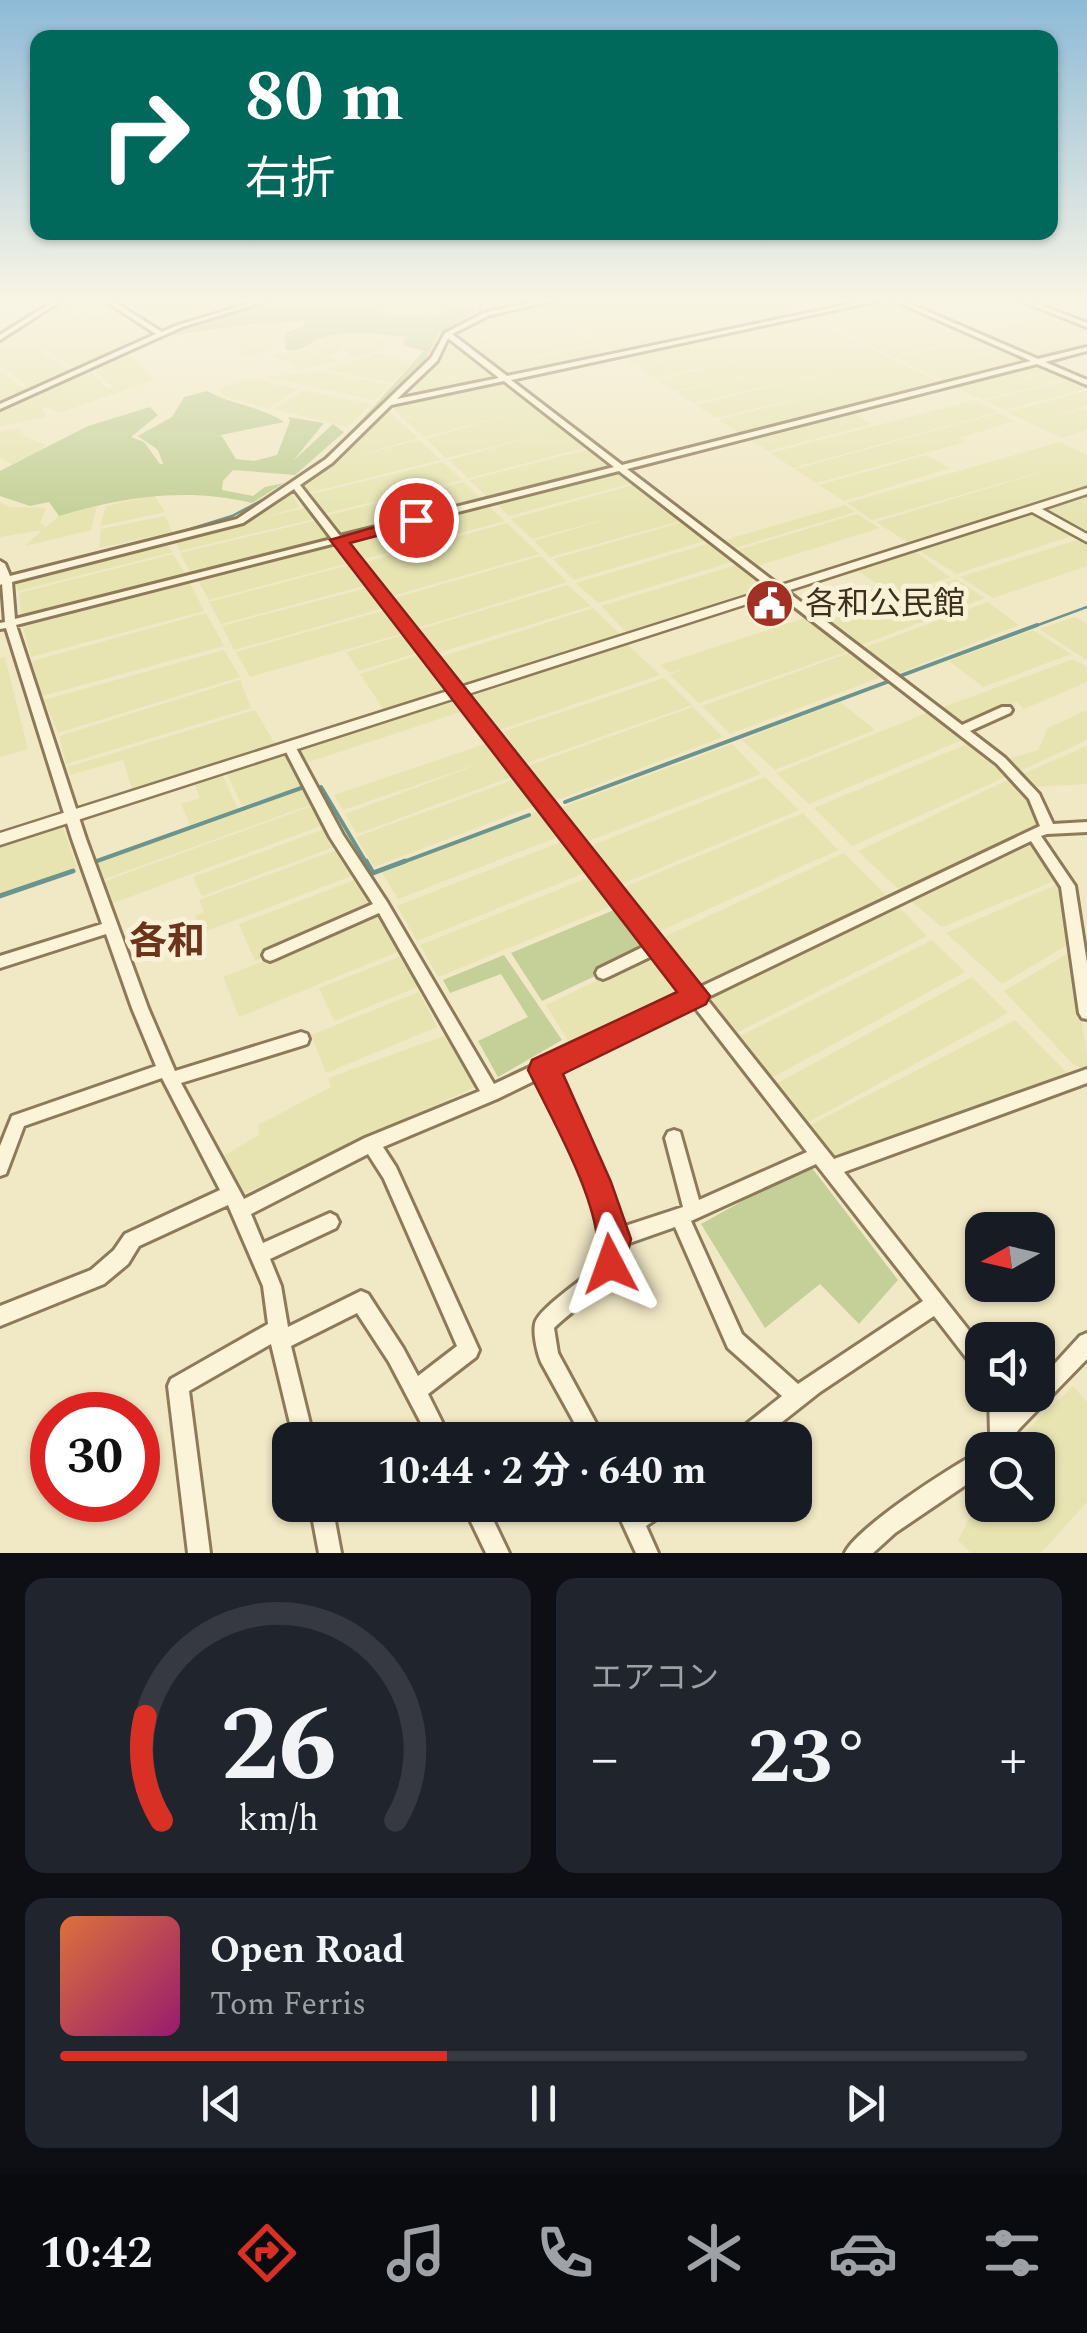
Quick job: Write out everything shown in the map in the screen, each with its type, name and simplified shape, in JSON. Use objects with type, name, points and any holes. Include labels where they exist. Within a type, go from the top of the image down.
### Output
[{"type":"street","points":[[0,407],[78,372]]},
{"type":"street","points":[[3,582],[240,521],[329,461],[420,372]]},
{"type":"street","points":[[496,372],[1015,772],[1034,797],[1041,831],[1068,886],[1087,1013]]},
{"type":"street","points":[[388,404],[535,372]]},
{"type":"street","points":[[5,624],[996,372]]},
{"type":"street","points":[[1062,372],[1087,383]]},
{"type":"street","points":[[296,486],[965,1341]]},
{"type":"street","points":[[0,839],[1087,490]]},
{"type":"street","points":[[1032,508],[1087,539]]},
{"type":"street","points":[[0,564],[5,624],[110,927],[168,1074],[235,1203],[272,1286],[300,1422]]},
{"type":"street","points":[[960,730],[1006,710]]},
{"type":"street","points":[[289,746],[337,837],[382,906],[491,1094]]},
{"type":"street","points":[[0,1316],[97,1276],[121,1257],[132,1240],[235,1203],[491,1094],[1041,831],[1087,828]]},
{"type":"street","points":[[270,955],[382,906]]},
{"type":"street","points":[[0,962],[110,927]]},
{"type":"street","points":[[603,973],[657,946]]},
{"type":"street","points":[[0,1168],[18,1121],[168,1074],[301,1039]]},
{"type":"street","points":[[543,1070],[559,1093],[576,1132],[614,1239],[610,1264],[544,1325],[548,1355],[585,1422]]},
{"type":"street","points":[[614,1239],[826,1161],[1031,1100],[1087,1076]]},
{"type":"street","points":[[674,1138],[686,1214],[735,1341],[798,1397]]},
{"type":"street","points":[[371,1144],[390,1173],[469,1350],[416,1390]]},
{"type":"street","points":[[259,1255],[330,1222]]},
{"type":"street","points":[[199,1553],[178,1386],[280,1335],[360,1301],[432,1422]]},
{"type":"street","points":[[765,1422],[936,1304]]},
{"type":"street","points":[[1055,1371],[1087,1343]]},
{"type":"street","points":[[1003,1432],[1019,1412]]},
{"type":"street","points":[[856,1553],[887,1525],[965,1473]]},
{"type":"street","points":[[324,1522],[330,1553]]},
{"type":"street","points":[[482,1522],[498,1553]]},
{"type":"street","points":[[634,1522],[646,1553]]},
{"type":"shaded area","points":[[0,372],[26,386],[11,372],[78,374],[9,404],[89,372],[107,388],[112,388],[97,372],[147,372],[154,380],[59,413],[42,408],[46,417],[0,426]]},
{"type":"shaded area","points":[[328,372],[389,385],[376,400],[266,377]]},
{"type":"shaded area","points":[[338,372],[403,372],[392,383]]},
{"type":"shaded area","points":[[424,372],[492,372],[500,379],[423,395],[414,386]]},
{"type":"shaded area","points":[[646,372],[679,372],[653,378]]},
{"type":"shaded area","points":[[688,372],[759,372],[674,391],[656,380]]},
{"type":"shaded area","points":[[760,372],[824,372],[693,403],[676,392]]},
{"type":"shaded area","points":[[827,372],[920,372],[942,383],[739,433],[719,420],[862,383],[716,418],[695,405]]},
{"type":"shaded area","points":[[927,372],[985,372],[946,382]]},
{"type":"shaded area","points":[[1004,372],[1042,372],[1004,383],[1048,372],[1069,378],[982,400],[952,386]]},
{"type":"shaded area","points":[[248,379],[298,389],[268,408],[226,397],[217,389]]},
{"type":"shaded area","points":[[1072,379],[1087,388],[1004,410],[985,401]]},
{"type":"shaded area","points":[[501,382],[588,447],[468,478],[449,460],[555,431],[446,458],[426,439],[523,411],[424,437],[404,419],[423,413],[402,418],[391,405]]},
{"type":"shaded area","points":[[304,390],[372,404],[347,427],[274,409]]},
{"type":"shaded area","points":[[1087,391],[1087,406],[1046,418],[1087,408],[1087,430],[1062,438],[1007,412]]},
{"type":"shaded area","points":[[975,400],[998,412],[793,468],[770,453]]},
{"type":"shaded area","points":[[386,409],[418,438],[353,457],[419,440],[441,460],[307,493],[300,486],[334,462]]},
{"type":"shaded area","points":[[849,411],[872,424],[768,451],[745,437]]},
{"type":"shaded area","points":[[999,413],[1015,421],[959,438],[966,442],[816,483],[795,469]]},
{"type":"shaded area","points":[[18,428],[26,437],[46,445],[26,462],[13,465],[0,457],[0,432]]},
{"type":"shaded area","points":[[1060,442],[1087,455],[1087,486],[907,542],[876,522],[1076,462],[872,520],[847,503]]},
{"type":"shaded area","points":[[590,449],[612,467],[490,499],[469,480]]},
{"type":"shaded area","points":[[926,455],[950,468],[844,501],[819,485]]},
{"type":"shaded area","points":[[443,462],[462,480],[323,514],[308,495]]},
{"type":"shaded area","points":[[620,472],[636,482],[509,516],[493,500]]},
{"type":"shaded area","points":[[463,482],[481,499],[341,535],[325,516]]},
{"type":"shaded area","points":[[636,484],[684,520],[550,557],[534,541],[624,514],[532,539],[511,519]]},
{"type":"shaded area","points":[[291,493],[299,507],[265,517],[305,508],[314,519],[180,551],[176,542],[248,522]]},
{"type":"shaded area","points":[[154,495],[165,512],[100,526],[106,506]]},
{"type":"shaded area","points":[[1087,496],[1087,531],[956,574],[920,551]]},
{"type":"shaded area","points":[[0,502],[10,507],[46,508],[40,523],[46,527],[59,516],[97,506],[91,530],[25,546],[42,530],[0,537]]},
{"type":"shaded area","points":[[486,504],[505,521],[360,560],[346,541]]},
{"type":"shaded area","points":[[845,505],[855,512],[732,549],[722,541]]},
{"type":"shaded area","points":[[857,514],[880,528],[754,567],[734,551]]},
{"type":"shaded area","points":[[165,516],[172,532],[99,548],[101,529]]},
{"type":"shaded area","points":[[314,521],[328,539],[190,572],[180,553]]},
{"type":"shaded area","points":[[687,521],[711,539],[574,580],[553,559]]},
{"type":"shaded area","points":[[507,523],[539,554],[389,597],[362,563]]},
{"type":"shaded area","points":[[1087,537],[1087,566],[993,598],[960,577]]},
{"type":"shaded area","points":[[714,542],[738,560],[598,603],[576,583]]},
{"type":"shaded area","points":[[341,543],[349,563],[209,600],[198,581]]},
{"type":"shaded area","points":[[166,544],[173,552],[18,591],[15,581]]},
{"type":"shaded area","points":[[916,552],[950,577],[828,619],[813,609],[880,586],[857,570]]},
{"type":"shaded area","points":[[173,554],[185,573],[21,618],[19,593]]},
{"type":"shaded area","points":[[541,556],[567,582],[414,629],[391,599]]},
{"type":"shaded area","points":[[357,563],[367,585],[221,624],[209,602]]},
{"type":"shaded area","points":[[740,564],[767,586],[626,632],[601,606]]},
{"type":"shaded area","points":[[956,579],[985,598],[861,645],[828,621]]},
{"type":"shaded area","points":[[190,583],[204,611],[31,657],[23,627]]},
{"type":"shaded area","points":[[568,585],[591,606],[434,654],[417,630]]},
{"type":"shaded area","points":[[367,588],[384,608],[234,650],[222,626]]},
{"type":"shaded area","points":[[988,602],[1019,625],[896,674],[863,648]]},
{"type":"shaded area","points":[[593,608],[620,634],[458,686],[437,658]]},
{"type":"shaded area","points":[[386,610],[404,633],[250,677],[236,652]]},
{"type":"shaded area","points":[[206,613],[224,646],[42,696],[32,661]]},
{"type":"shaded area","points":[[808,617],[849,651],[699,703],[670,675],[688,667],[670,673],[660,665]]},
{"type":"shaded area","points":[[1075,617],[1087,624],[1087,660],[1039,629]]},
{"type":"shaded area","points":[[1033,630],[1071,654],[983,687],[949,661]]},
{"type":"shaded area","points":[[403,635],[417,653],[359,671],[346,652]]},
{"type":"shaded area","points":[[628,645],[660,675],[496,731],[469,697]]},
{"type":"shaded area","points":[[224,650],[240,677],[58,733],[44,700]]},
{"type":"shaded area","points":[[849,653],[882,677],[730,734],[702,706]]},
{"type":"shaded area","points":[[418,655],[442,690],[384,710],[360,674]]},
{"type":"shaded area","points":[[5,657],[28,749],[0,757],[0,658]]},
{"type":"shaded area","points":[[1073,659],[1087,667],[1087,682],[1024,709],[1017,702],[960,724],[941,708]]},
{"type":"shaded area","points":[[664,678],[692,705],[524,764],[499,733]]},
{"type":"shaded area","points":[[240,680],[251,708],[66,764],[59,736]]},
{"type":"shaded area","points":[[455,699],[463,711],[306,763],[299,749]]},
{"type":"shaded area","points":[[840,702],[875,730],[775,770],[742,740]]},
{"type":"shaded area","points":[[693,707],[723,737],[552,802],[525,767]]},
{"type":"shaded area","points":[[255,710],[275,744],[132,789],[123,760],[70,775],[68,767]]},
{"type":"shaded area","points":[[1087,710],[1087,740],[1018,772],[1005,760],[1038,750],[1048,728]]},
{"type":"shaded area","points":[[927,713],[962,740],[809,804],[776,773]]},
{"type":"shaded area","points":[[488,743],[514,776],[357,834],[345,814],[490,760],[343,810],[334,795]]},
{"type":"shaded area","points":[[732,744],[761,774],[586,842],[560,808]]},
{"type":"shaded area","points":[[967,744],[1010,775],[852,846],[814,808]]},
{"type":"shaded area","points":[[1087,746],[1087,784],[1032,787],[1020,775]]},
{"type":"shaded area","points":[[285,753],[303,786],[242,806],[226,772]]},
{"type":"shaded area","points":[[222,774],[238,809],[190,825],[181,804],[200,798],[194,783]]},
{"type":"shaded area","points":[[765,777],[799,810],[622,884],[590,846]]},
{"type":"shaded area","points":[[1012,778],[1043,825],[899,890],[858,851]]},
{"type":"shaded area","points":[[513,780],[534,806],[374,867],[356,837]]},
{"type":"shaded area","points":[[303,788],[313,804],[102,880],[95,862]]},
{"type":"shaded area","points":[[312,806],[323,825],[111,904],[103,882]]},
{"type":"shaded area","points":[[538,811],[558,837],[398,899],[381,871]]},
{"type":"shaded area","points":[[803,813],[838,850],[658,932],[624,887]]},
{"type":"shaded area","points":[[63,828],[77,868],[0,895],[0,848]]},
{"type":"shaded area","points":[[327,828],[337,846],[202,896],[193,877]]},
{"type":"shaded area","points":[[563,841],[587,872],[417,941],[397,906]]},
{"type":"shaded area","points":[[1034,843],[1059,879],[942,927],[912,902]]},
{"type":"shaded area","points":[[339,849],[354,875],[201,933],[195,916],[204,912],[199,900]]},
{"type":"shaded area","points":[[844,853],[888,897],[698,984],[662,938]]},
{"type":"shaded area","points":[[590,877],[612,906],[438,977],[420,945]]},
{"type":"shaded area","points":[[357,879],[376,913],[255,961],[239,924]]},
{"type":"shaded area","points":[[1060,883],[1067,945],[1002,984],[946,933]]},
{"type":"shaded area","points":[[900,908],[927,936],[734,1034],[705,997]]},
{"type":"shaded area","points":[[379,916],[400,951],[239,1017],[223,977]]},
{"type":"shaded area","points":[[932,940],[965,972],[768,1080],[736,1038]]},
{"type":"shaded area","points":[[1072,951],[1087,1071],[1073,1064],[1004,991]]},
{"type":"shaded area","points":[[654,953],[681,998],[572,1047],[546,1005]]},
{"type":"shaded area","points":[[404,955],[420,986],[334,1021],[319,988]]},
{"type":"shaded area","points":[[972,977],[1008,1013],[807,1123],[772,1086]]},
{"type":"shaded area","points":[[419,992],[437,1027],[326,1073],[311,1035]]},
{"type":"shaded area","points":[[1015,1020],[1068,1074],[834,1159],[808,1126]]},
{"type":"shaded area","points":[[446,1035],[477,1086],[241,1195],[220,1158],[259,1135],[258,1125],[331,1087],[328,1078]]},
{"type":"shaded area","points":[[1073,1386],[1087,1402],[1087,1502],[1041,1553],[971,1553],[958,1540],[968,1522],[1055,1522],[1055,1432],[1026,1432],[1046,1412],[1055,1412],[1055,1403]]},
{"type":"green space","points":[[404,372],[416,372],[341,442]]},
{"type":"green space","points":[[207,391],[284,422],[221,435],[236,459],[254,461],[277,455],[290,421],[288,417],[324,423],[293,461],[333,424],[344,432],[295,475],[233,470],[223,481],[222,490],[253,496],[265,487],[284,483],[252,503],[203,496],[155,496],[59,516],[49,502],[30,506],[0,496],[0,471],[88,426],[150,407],[158,415],[131,437],[144,442],[163,464],[158,450],[138,436],[172,417],[184,397]]},
{"type":"green space","points":[[614,910],[646,952],[542,1001],[511,953]]},
{"type":"green space","points":[[504,955],[562,1040],[498,1077],[478,1041],[528,1017],[501,974],[450,993],[443,980]]},
{"type":"green space","points":[[809,1164],[898,1280],[859,1324],[820,1284],[765,1328],[701,1224]]},
{"type":"building","points":[[777,587],[790,597],[765,605],[753,595]]},
{"type":"waterway","points":[[372,414],[416,372]]},
{"type":"waterway","points":[[317,465],[348,438]]},
{"type":"waterway","points":[[155,540],[232,516],[276,493]]},
{"type":"waterway","points":[[0,577],[112,550]]},
{"type":"waterway","points":[[1030,628],[1087,607]]},
{"type":"waterway","points":[[900,676],[1037,625]]},
{"type":"waterway","points":[[565,802],[887,682]]},
{"type":"waterway","points":[[97,861],[304,787]]},
{"type":"waterway","points":[[321,787],[367,864]]},
{"type":"waterway","points":[[398,864],[529,815]]},
{"type":"waterway","points":[[366,861],[373,873],[405,861]]},
{"type":"waterway","points":[[0,896],[73,871]]},
{"type":"place","name":"各和公民館","points":[[770,604]]},
{"type":"district","name":"各和","points":[[167,943]]},
{"type":"route","points":[[416,520],[339,540],[696,996],[543,1070],[559,1093],[595,1182],[614,1239],[610,1264]]}]
